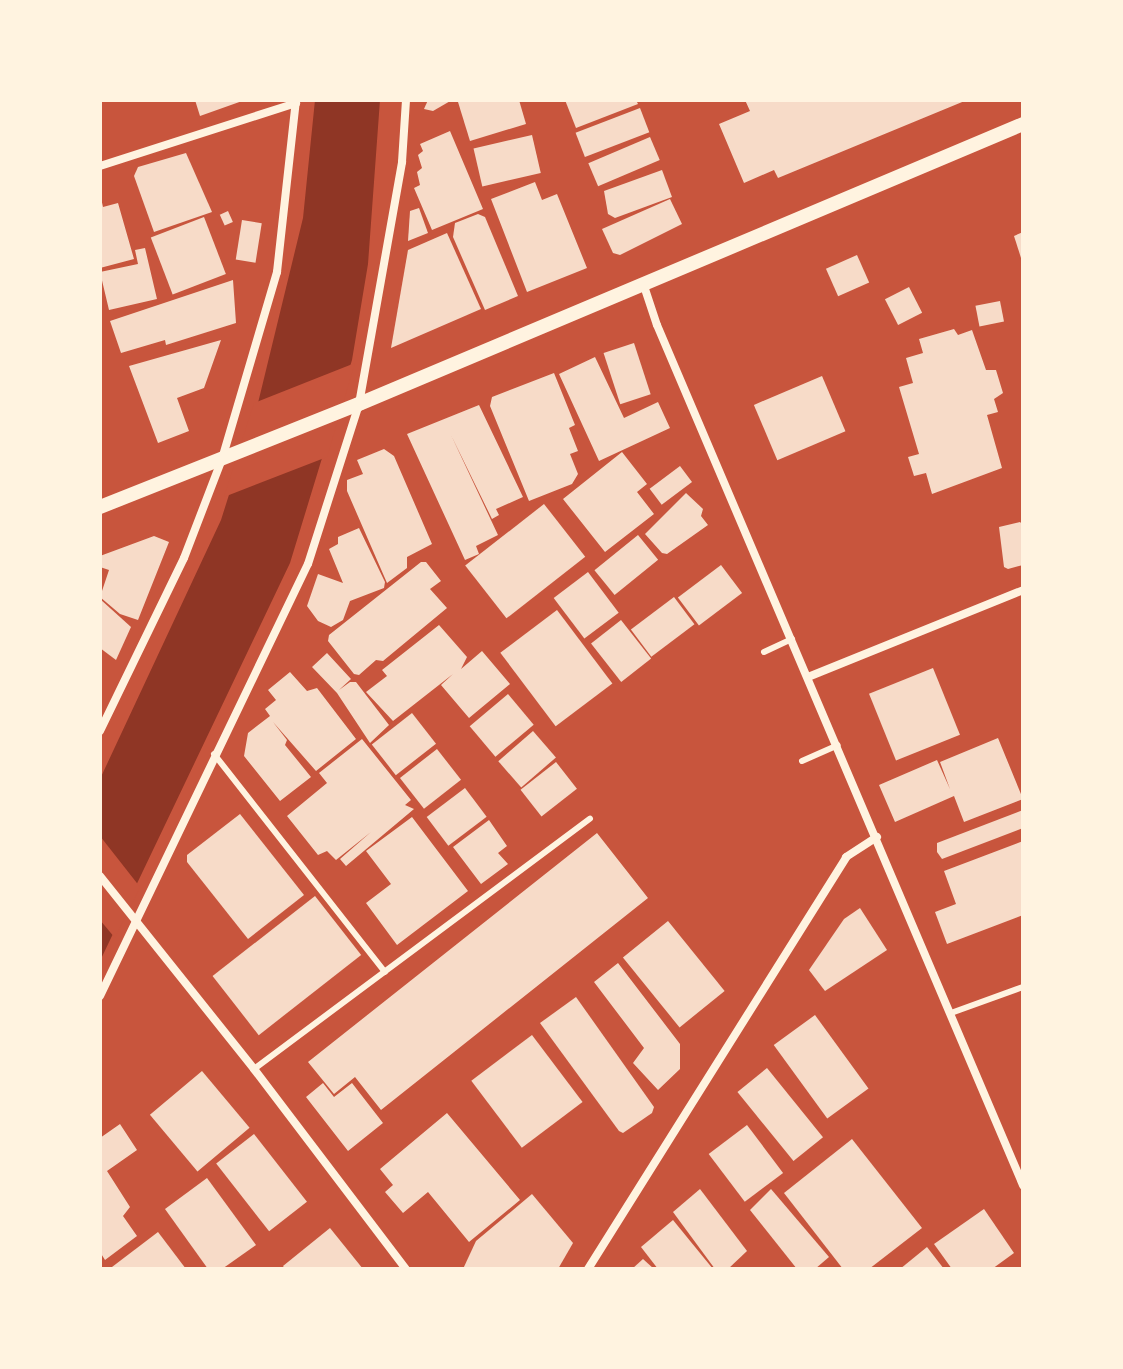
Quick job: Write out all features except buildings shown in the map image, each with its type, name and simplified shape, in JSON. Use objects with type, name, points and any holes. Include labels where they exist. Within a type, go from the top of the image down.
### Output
[{"type":"street","points":[[100,996],[308,564],[359,404],[402,162],[406,100]]},
{"type":"street","points":[[100,166],[296,102],[277,272],[229,456],[184,558],[100,731]]},
{"type":"street","points":[[100,507],[644,286],[1023,124]]},
{"type":"street","points":[[644,286],[663,339],[1023,1185]]},
{"type":"street","points":[[808,677],[1023,590]]},
{"type":"street","points":[[588,1269],[846,857],[877,837]]},
{"type":"street","points":[[100,876],[254,1069],[406,1269]]},
{"type":"lane","points":[[764,652],[792,639]]},
{"type":"lane","points":[[802,761],[838,745]]},
{"type":"lane","points":[[214,754],[385,972]]},
{"type":"lane","points":[[254,1069],[590,819]]},
{"type":"lane","points":[[951,1013],[1023,987]]},
{"type":"shaded area","points":[[315,100],[380,100],[368,264],[352,360],[290,563],[100,961],[100,779],[221,520],[258,403],[303,218]]},
{"type":"pier","points":[[355,363],[327,457],[224,497],[254,403]]},
{"type":"pier","points":[[100,836],[140,887],[115,938],[100,920]]}]
